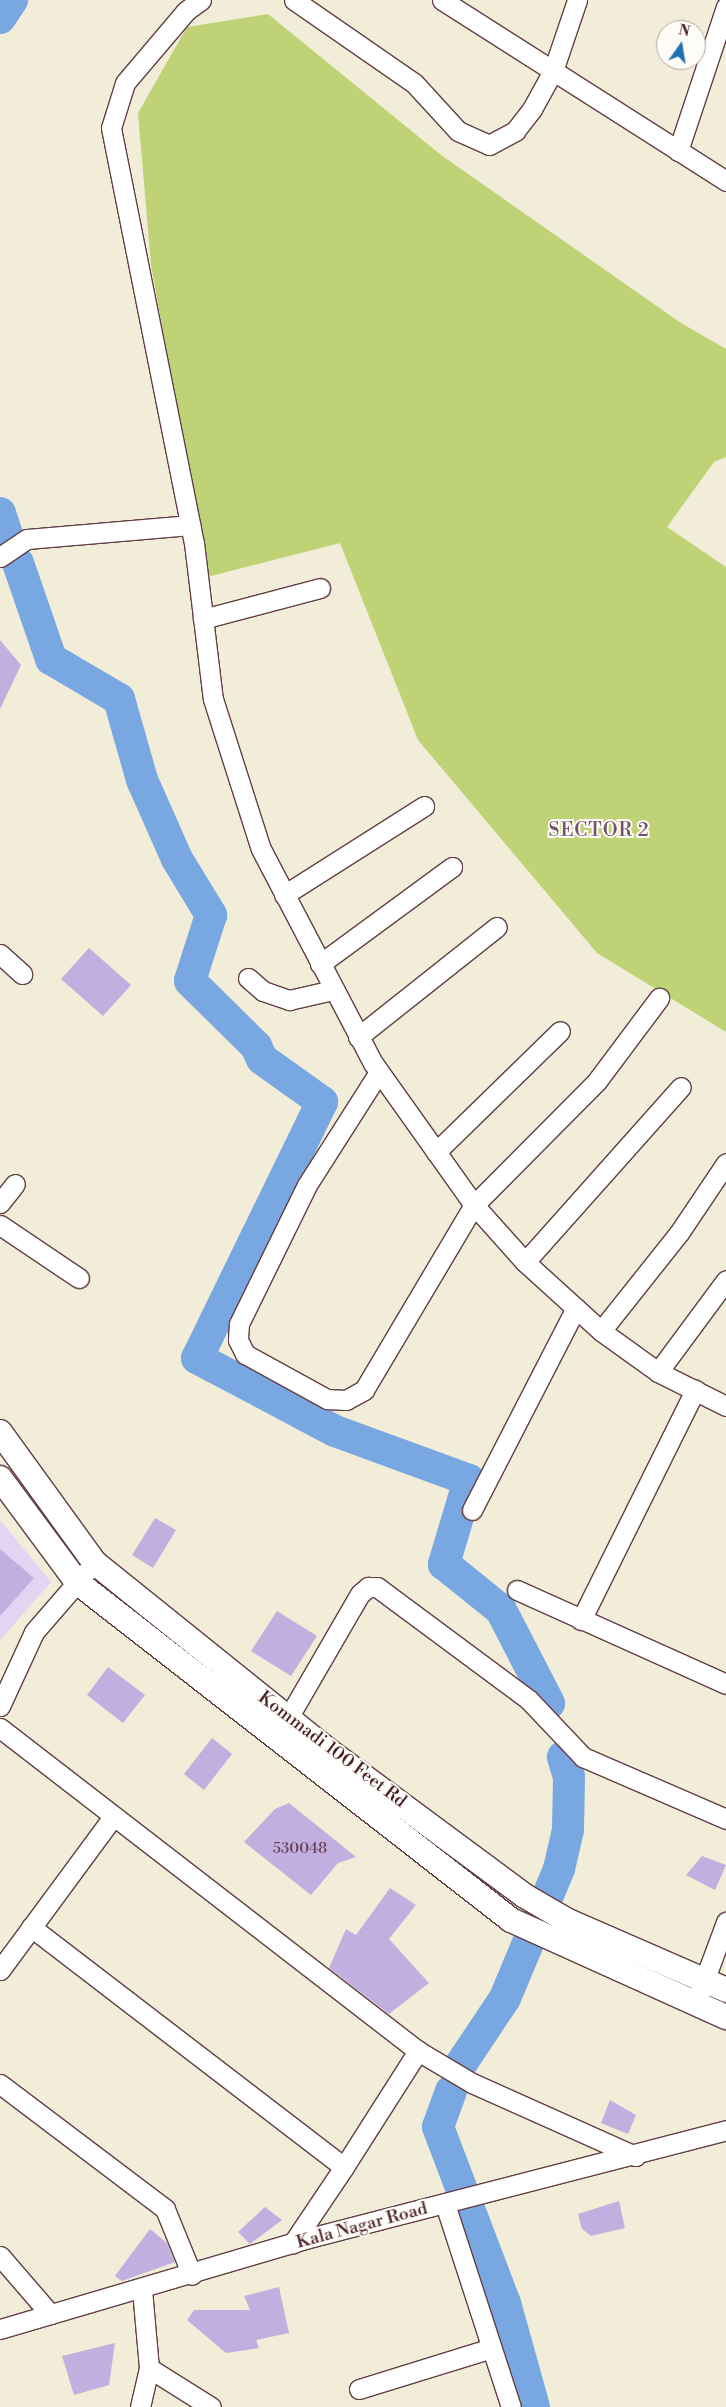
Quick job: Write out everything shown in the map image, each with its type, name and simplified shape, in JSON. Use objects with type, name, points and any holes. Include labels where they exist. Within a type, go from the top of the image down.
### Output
[{"type":"main road","name":"Kommadi 100 Feet Rd","points":[[0,1432],[94,1562],[288,1718],[525,1896],[566,1920],[726,1990]]},
{"type":"main road","points":[[0,1478],[77,1582],[511,1920],[558,1944],[726,2017]]},
{"type":"street","points":[[201,0],[186,11],[125,83],[111,128],[190,525],[213,698],[235,776],[261,849],[333,990],[378,1072],[474,1205],[525,1262],[601,1331],[658,1372],[725,1405]]},
{"type":"street","points":[[294,0],[414,84],[473,142],[488,145],[515,132],[553,71],[577,0]]},
{"type":"street","points":[[442,0],[726,181]]},
{"type":"street","points":[[678,151],[726,7]]},
{"type":"street","points":[[0,557],[27,539],[190,525]]},
{"type":"street","points":[[203,619],[320,588]]},
{"type":"street","points":[[284,895],[424,806]]},
{"type":"street","points":[[320,964],[452,867]]},
{"type":"street","points":[[358,1037],[497,927]]},
{"type":"street","points":[[0,954],[22,974]]},
{"type":"street","points":[[248,978],[263,991],[289,1000],[333,990]]},
{"type":"street","points":[[378,1072],[307,1185],[239,1324],[238,1340],[245,1354],[327,1399],[346,1400],[364,1390],[474,1205],[523,1160],[609,1068],[659,998]]},
{"type":"street","points":[[436,1152],[560,1031]]},
{"type":"street","points":[[525,1262],[681,1087]]},
{"type":"street","points":[[601,1331],[679,1233],[726,1163]]},
{"type":"street","points":[[0,1203],[16,1184]]},
{"type":"street","points":[[0,1226],[79,1278]]},
{"type":"street","points":[[658,1372],[726,1280]]},
{"type":"street","points":[[472,1510],[576,1308]]},
{"type":"street","points":[[581,1620],[695,1390]]},
{"type":"street","points":[[0,1706],[34,1632],[94,1562]]},
{"type":"street","points":[[288,1718],[360,1594],[368,1587],[378,1587],[529,1700],[583,1757],[726,1819]]},
{"type":"street","points":[[517,1590],[726,1684]]},
{"type":"street","points":[[0,1728],[113,1817],[267,1930],[418,2051],[472,2083],[635,2156]]},
{"type":"street","points":[[0,1970],[113,1817]]},
{"type":"street","points":[[696,2005],[726,1922]]},
{"type":"street","points":[[31,1927],[344,2167]]},
{"type":"street","points":[[293,2243],[418,2051]]},
{"type":"street","points":[[0,2084],[166,2209],[192,2275]]},
{"type":"street","name":"Kala Nagar Road","points":[[0,2329],[142,2290],[293,2243],[451,2203],[532,2180],[635,2156],[726,2130]]},
{"type":"street","points":[[451,2203],[488,2349],[511,2407]]},
{"type":"street","points":[[0,2256],[50,2314]]},
{"type":"street","points":[[140,2407],[149,2368],[142,2290]]},
{"type":"street","points":[[359,2389],[488,2349]]},
{"type":"street","points":[[149,2368],[211,2407]]},
{"type":"shaded area","points":[[0,1520],[51,1582],[0,1640]]},
{"type":"green space","points":[[268,14],[441,155],[681,323],[726,349],[726,457],[714,462],[667,527],[726,567],[726,1032],[597,953],[418,740],[340,543],[207,577],[151,265],[138,113],[187,27]]},
{"type":"building","points":[[0,640],[21,665],[0,709]]},
{"type":"building","points":[[89,948],[131,985],[103,1016],[61,979]]},
{"type":"building","points":[[155,1518],[176,1530],[153,1568],[132,1555]]},
{"type":"building","points":[[0,1549],[34,1578],[0,1616]]},
{"type":"building","points":[[277,1611],[317,1636],[291,1676],[251,1651]]},
{"type":"building","points":[[108,1667],[145,1695],[123,1723],[87,1695]]},
{"type":"building","points":[[212,1738],[232,1754],[204,1790],[184,1774]]},
{"type":"building","points":[[289,1803],[356,1857],[338,1863],[311,1895],[244,1842],[275,1809]]},
{"type":"building","points":[[702,1856],[726,1865],[715,1890],[686,1875]]},
{"type":"building","points":[[390,1888],[416,1905],[389,1939],[429,1983],[389,2014],[329,1968],[346,1929],[356,1935]]},
{"type":"building","points":[[610,2100],[636,2115],[628,2134],[601,2123]]},
{"type":"building","points":[[619,2201],[625,2228],[591,2236],[582,2229],[578,2214]]},
{"type":"building","points":[[265,2207],[282,2220],[250,2244],[238,2232]]},
{"type":"building","points":[[150,2229],[167,2243],[175,2262],[122,2281],[115,2276]]},
{"type":"building","points":[[279,2287],[289,2333],[256,2340],[259,2348],[226,2353],[187,2320],[194,2310],[250,2310],[244,2296]]},
{"type":"building","points":[[115,2343],[109,2385],[74,2395],[62,2356]]},
{"type":"waterway","points":[[0,18],[12,0]]},
{"type":"waterway","points":[[0,513],[7,534]]},
{"type":"waterway","points":[[18,563],[51,659],[119,699],[142,780],[177,859],[211,915],[190,981],[256,1046],[262,1059],[322,1102],[197,1358],[335,1431],[469,1480],[444,1564],[501,1610],[549,1703]]},
{"type":"waterway","points":[[461,2064],[505,1998],[559,1869],[568,1830],[569,1777],[563,1757]]},
{"type":"waterway","points":[[451,2091],[438,2127],[505,2303],[534,2407]]},
{"type":"district","name":"SECTOR 2","points":[[599,831]]}]
